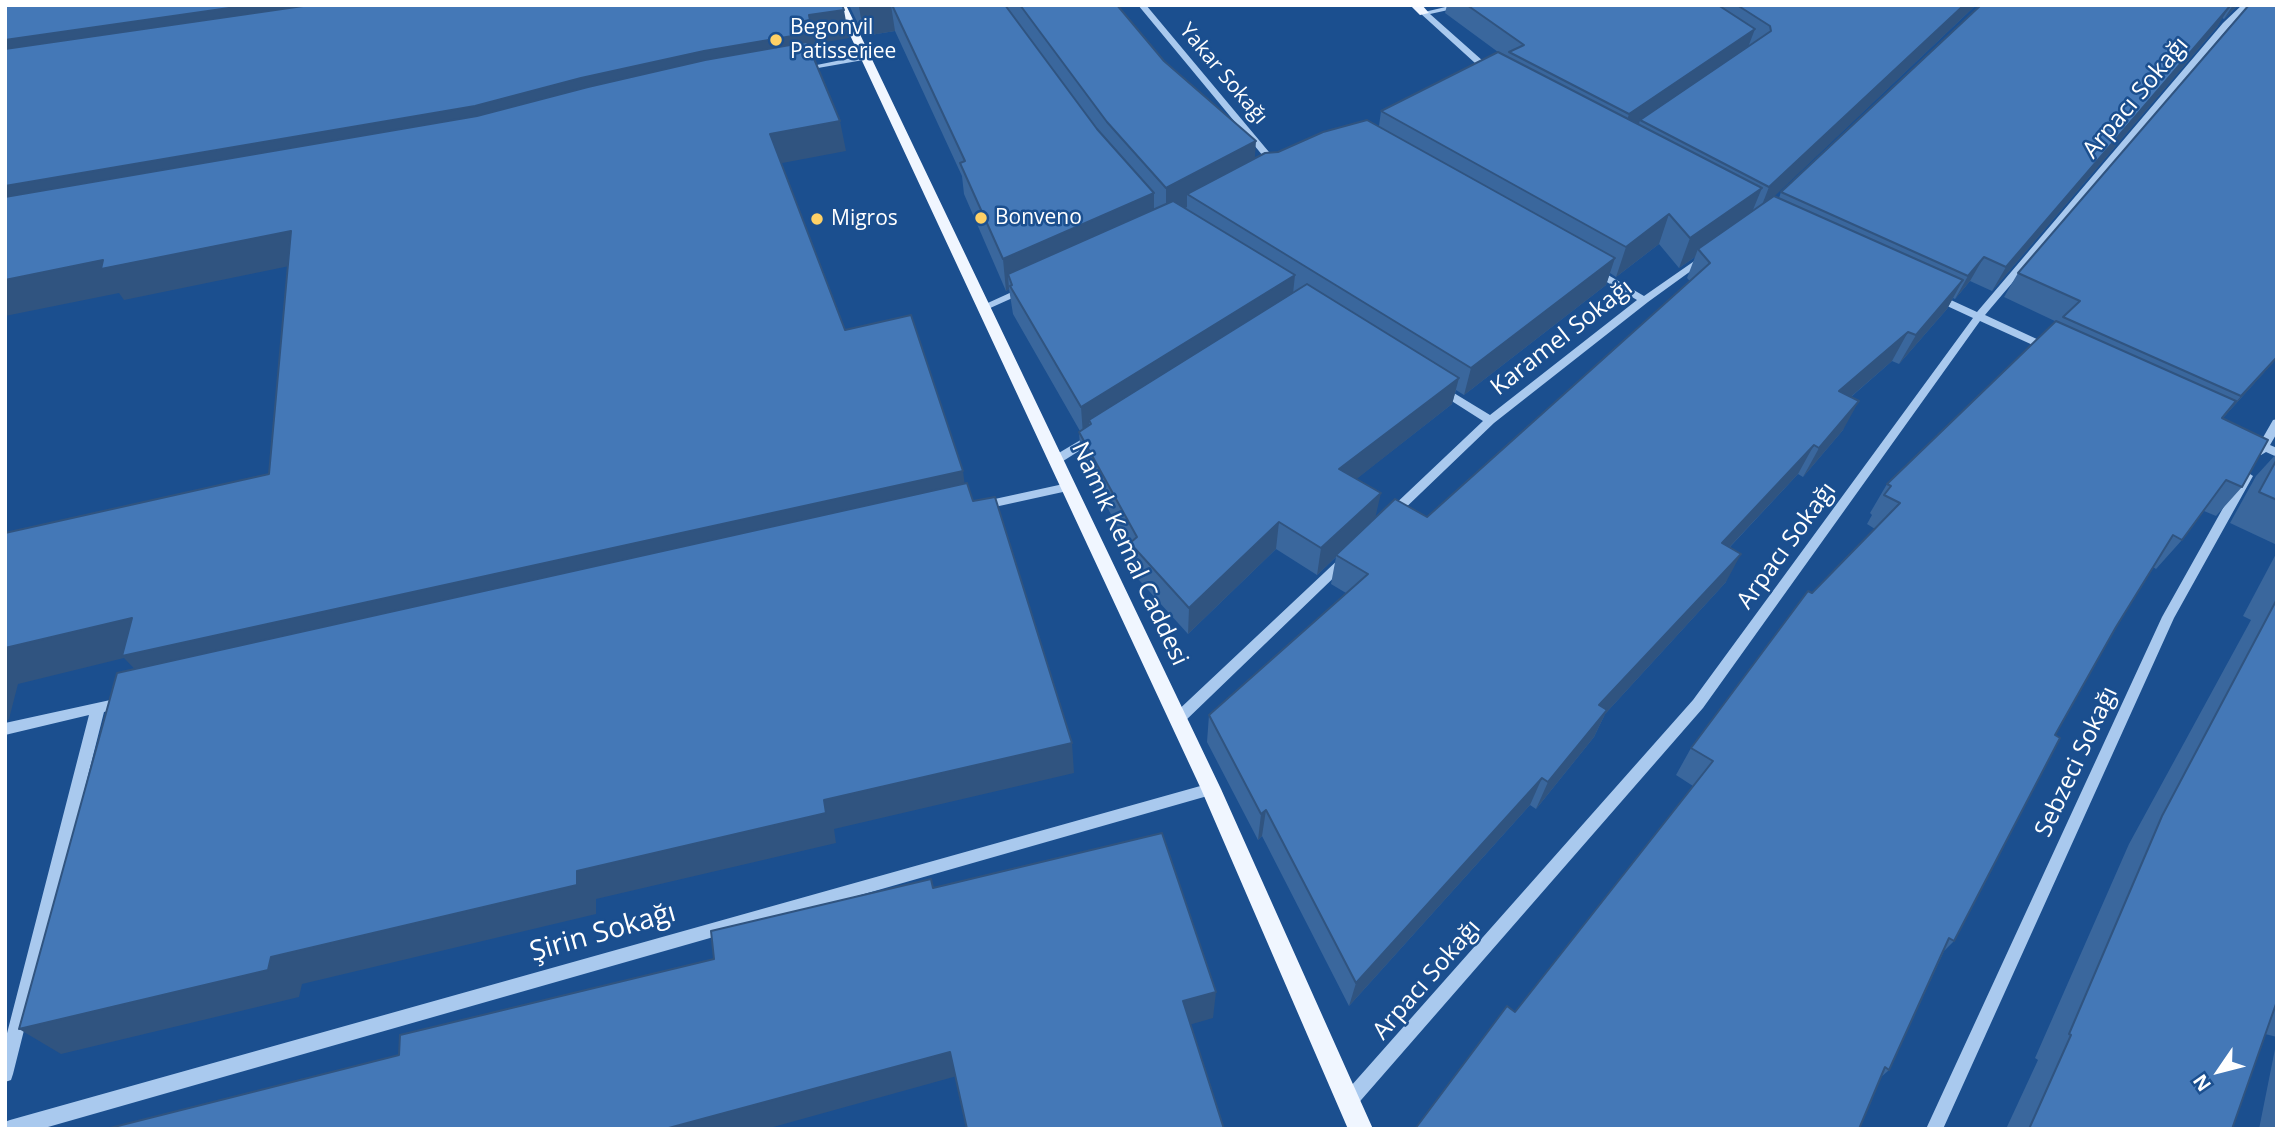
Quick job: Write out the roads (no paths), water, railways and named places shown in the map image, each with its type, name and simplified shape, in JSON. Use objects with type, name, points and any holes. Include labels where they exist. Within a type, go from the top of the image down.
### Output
[{"type":"main road","name":"Namık Kemal Caddesi","points":[[841,5],[1211,789],[1361,1129]]},
{"type":"street","name":"Yakar Sokağı","points":[[1142,5],[1276,166]]},
{"type":"street","points":[[1419,9],[1467,5]]},
{"type":"street","name":"Arpacı Sokağı","points":[[1349,1101],[1698,704],[1979,316],[2220,23],[2246,5]]},
{"type":"street","points":[[1419,9],[1492,74],[1481,80]]},
{"type":"street","points":[[791,71],[866,57]]},
{"type":"street","points":[[1265,172],[1289,162]]},
{"type":"street","name":"Karamel Sokağı","points":[[1380,526],[1490,420],[1644,300],[1719,247]]},
{"type":"street","points":[[1584,265],[1644,300]]},
{"type":"street","points":[[984,307],[1032,286]]},
{"type":"street","points":[[1930,294],[2065,356]]},
{"type":"street","points":[[1432,384],[1490,420]]},
{"type":"street","name":"Sebzeci Sokağı","points":[[1934,1129],[2168,617],[2270,449],[2277,423]]},
{"type":"street","points":[[1056,460],[1103,430]]},
{"type":"street","points":[[2238,435],[2270,449]]},
{"type":"street","points":[[972,509],[1068,487]]},
{"type":"street","points":[[1178,719],[1349,555]]},
{"type":"street","points":[[5,729],[138,699]]},
{"type":"street","points":[[5,1074],[97,708]]},
{"type":"street","name":"Şirin Sokağı","points":[[10,1129],[1211,789]]},
{"type":"place","name":"Begonvil Patisseriee","points":[[776,40]]},
{"type":"place","name":"Bonveno","points":[[981,218]]},
{"type":"place","name":"Migros","points":[[817,219]]}]
